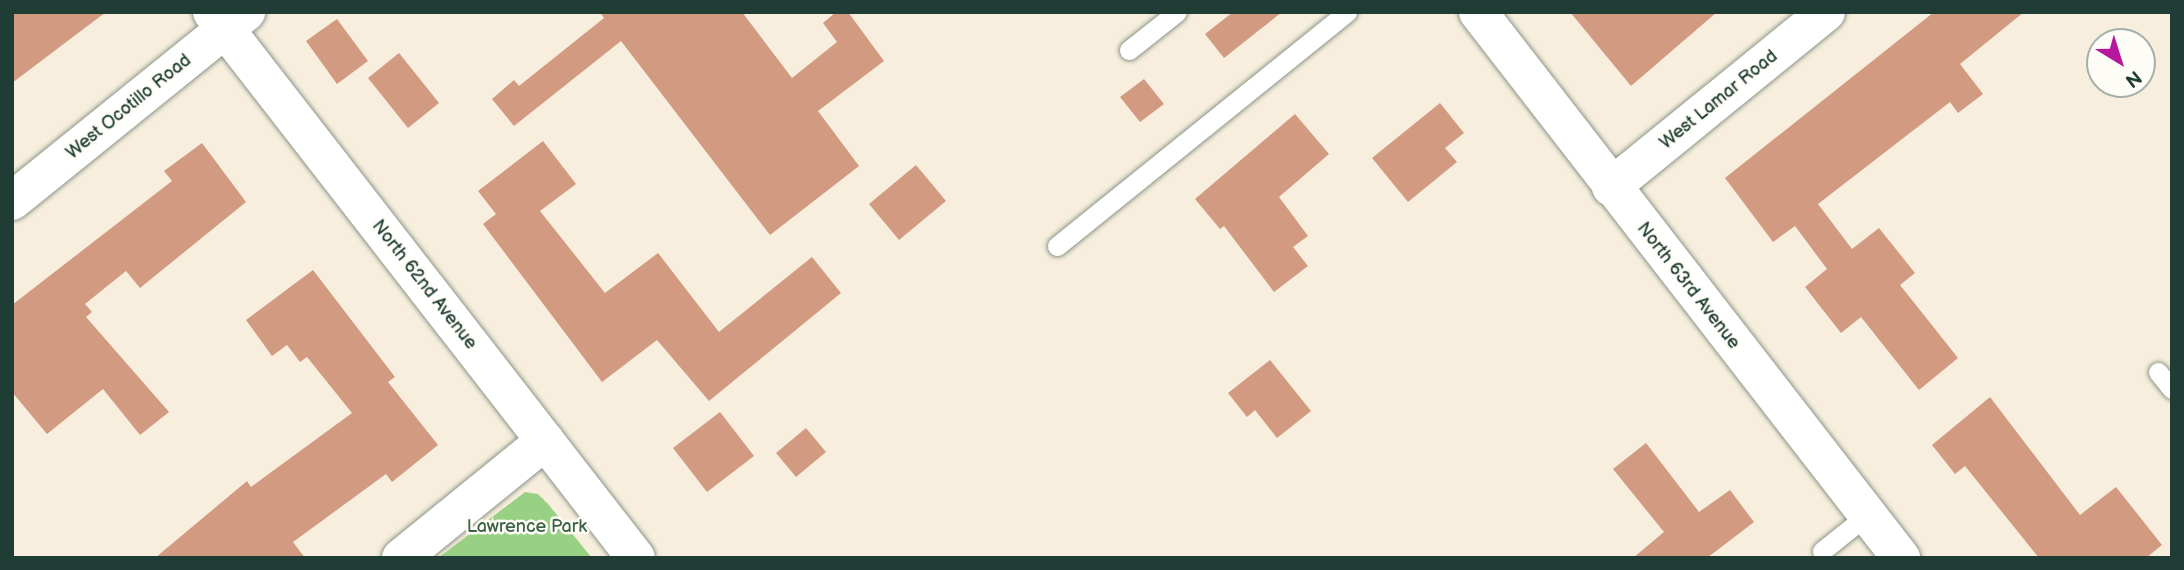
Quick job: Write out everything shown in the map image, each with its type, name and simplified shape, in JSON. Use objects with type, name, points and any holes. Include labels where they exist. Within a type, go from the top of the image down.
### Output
[{"type":"street","name":"North 63rd Avenue","points":[[1478,12],[1901,558]]},
{"type":"street","name":"West Lamar Road","points":[[1611,187],[1826,12]]},
{"type":"street","name":"West Ocotillo Road","points":[[12,201],[228,18]]},
{"type":"street","name":"North 62nd Avenue","points":[[228,18],[635,558]]},
{"type":"street","points":[[401,558],[545,441]]},
{"type":"lane","points":[[1129,50],[1177,12]]},
{"type":"lane","points":[[1057,246],[1347,12]]},
{"type":"lane","points":[[2158,372],[2172,389]]},
{"type":"lane","points":[[1822,551],[1867,515]]},
{"type":"green space","name":"Lawrence Park","points":[[525,492],[538,494],[592,558],[438,558]]},
{"type":"building","points":[[12,12],[106,12],[12,83]]},
{"type":"building","points":[[600,12],[742,12],[792,78],[837,42],[823,23],[836,12],[848,12],[884,61],[818,111],[859,166],[770,235],[621,41],[514,126],[492,99],[514,80],[519,86],[604,18]]},
{"type":"building","points":[[1233,12],[1282,12],[1224,58],[1205,34]]},
{"type":"building","points":[[1570,12],[1717,12],[1631,86]]},
{"type":"building","points":[[1934,12],[2024,12],[1960,64],[1983,94],[1958,113],[1950,102],[1818,204],[1852,249],[1879,228],[1915,273],[1900,285],[1958,358],[1919,390],[1861,317],[1841,333],[1805,287],[1827,269],[1795,226],[1773,242],[1725,178]]},
{"type":"building","points":[[337,19],[368,61],[337,84],[306,41]]},
{"type":"building","points":[[399,53],[439,103],[408,128],[368,78]]},
{"type":"building","points":[[1144,79],[1164,104],[1140,122],[1120,97]]},
{"type":"building","points":[[1440,103],[1464,133],[1445,148],[1457,162],[1408,202],[1372,158]]},
{"type":"building","points":[[1295,114],[1329,154],[1279,197],[1308,236],[1293,247],[1308,266],[1274,292],[1224,226],[1220,229],[1195,199]]},
{"type":"building","points":[[543,141],[576,184],[540,211],[605,293],[658,253],[719,332],[812,257],[841,293],[709,401],[657,340],[602,382],[483,224],[496,214],[478,191]]},
{"type":"building","points":[[202,143],[246,202],[140,288],[126,271],[85,304],[92,312],[86,317],[169,412],[140,435],[103,389],[47,434],[12,392],[12,305],[172,181],[164,171]]},
{"type":"building","points":[[916,165],[946,201],[899,240],[869,204]]},
{"type":"building","points":[[313,270],[395,377],[388,382],[438,445],[392,482],[386,474],[293,542],[305,558],[155,558],[247,481],[251,487],[352,413],[307,357],[300,362],[287,345],[272,356],[246,320]]},
{"type":"building","points":[[1270,360],[1311,411],[1277,438],[1255,410],[1247,417],[1228,393]]},
{"type":"building","points":[[1990,397],[2080,515],[2116,487],[2162,545],[2146,558],[2039,558],[1965,466],[1955,474],[1932,445]]},
{"type":"building","points":[[720,412],[754,456],[707,492],[673,448]]},
{"type":"building","points":[[806,428],[826,452],[796,477],[776,453]]},
{"type":"building","points":[[1646,443],[1699,512],[1730,490],[1754,522],[1707,558],[1633,558],[1664,532],[1613,469]]}]
